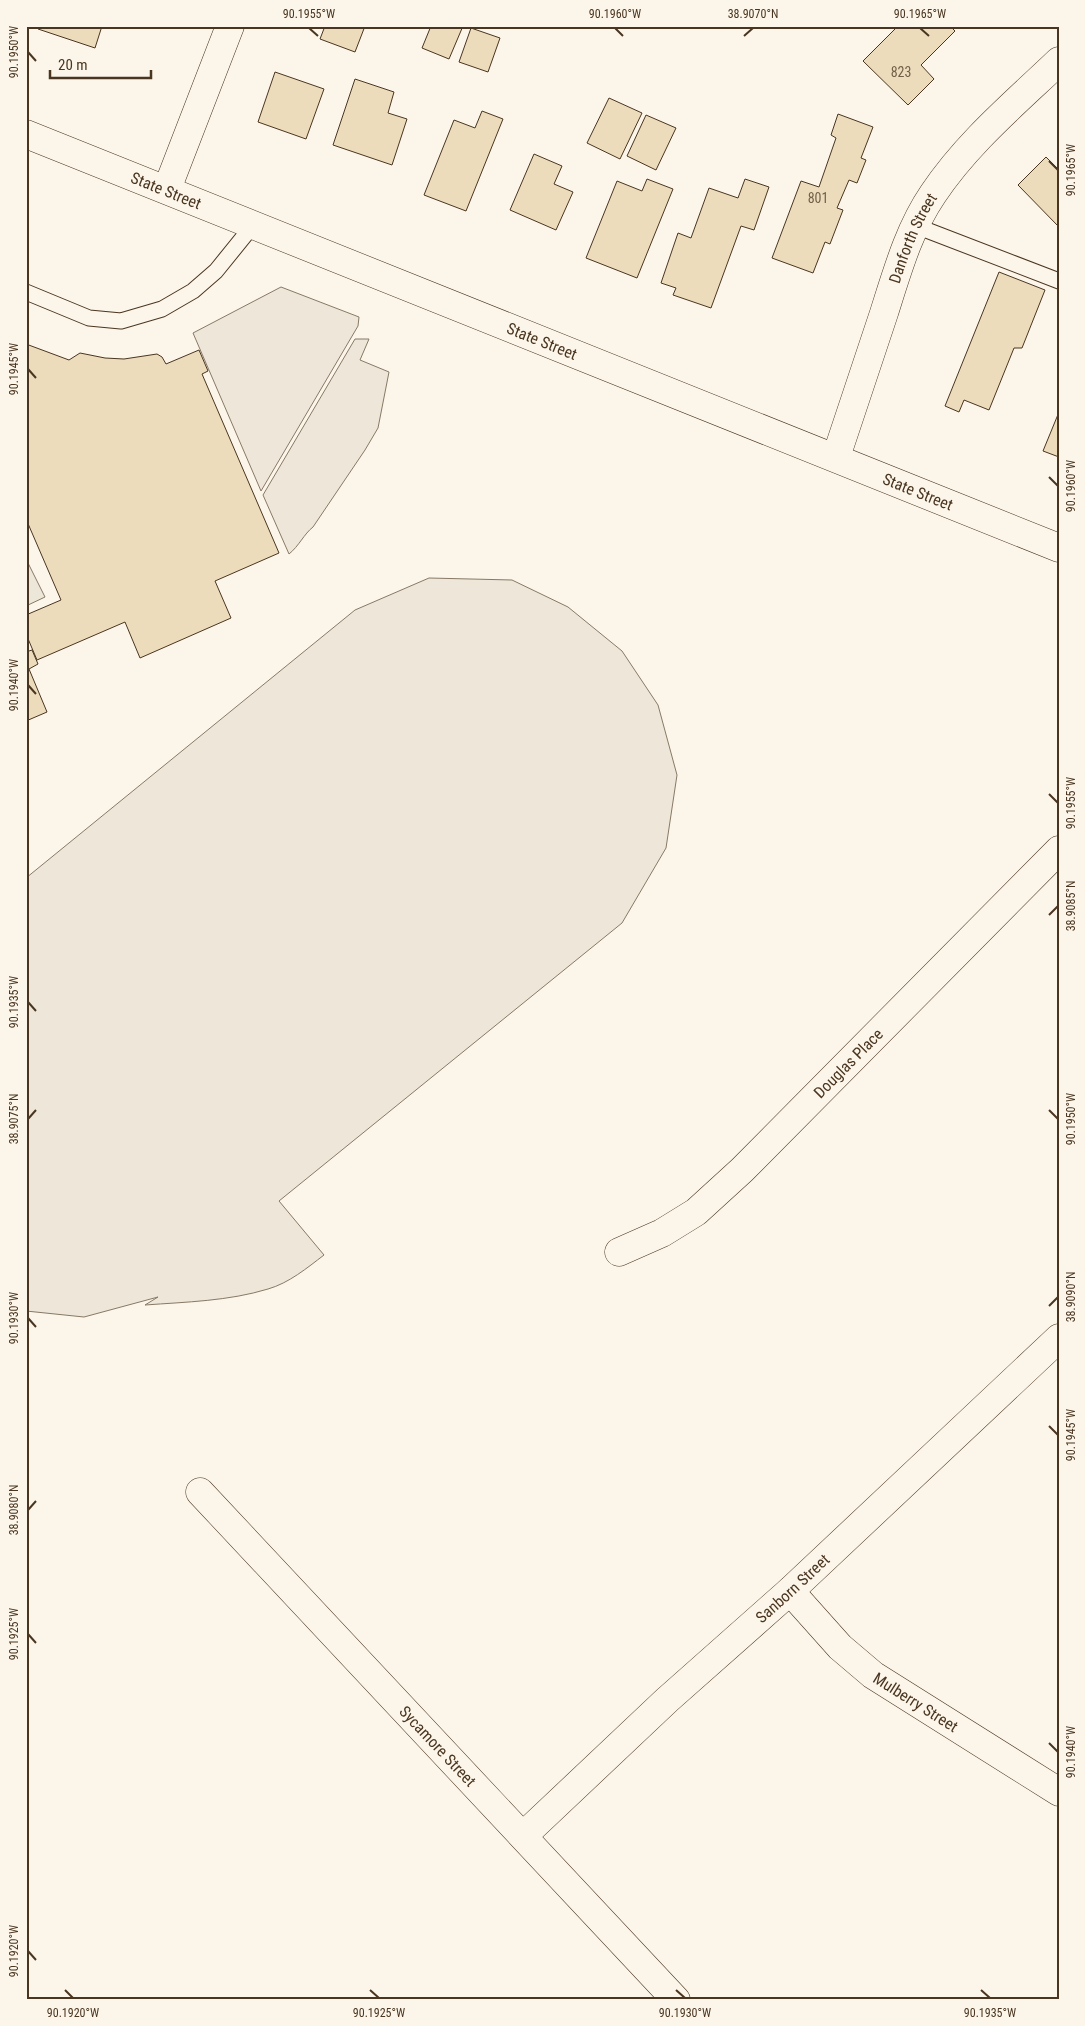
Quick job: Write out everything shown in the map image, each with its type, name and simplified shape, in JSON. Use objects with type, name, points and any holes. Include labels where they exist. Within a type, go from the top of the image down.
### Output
[{"type":"street","points":[[167,189],[230,26]]},
{"type":"street","name":"Danforth Street","points":[[836,457],[901,261],[932,195],[955,165],[991,127],[1059,61]]},
{"type":"street","name":"State Street","points":[[26,134],[836,457],[1059,548]]},
{"type":"street","name":"Douglas Place","points":[[619,1252],[662,1234],[696,1212],[742,1170],[1059,850]]},
{"type":"street","name":"Sanborn Street","points":[[523,1836],[667,1700],[790,1591],[1059,1338]]},
{"type":"street","name":"Sycamore Street","points":[[200,1492],[676,2000]]},
{"type":"street","name":"Mulberry Street","points":[[790,1591],[840,1647],[873,1675],[1059,1792]]},
{"type":"lane","points":[[26,292],[89,318],[121,321],[162,309],[193,291],[216,271],[254,224]]},
{"type":"lane","points":[[916,226],[1059,282]]},
{"type":"shaded area","points":[[281,287],[359,317],[358,326],[261,491],[193,333]]},
{"type":"shaded area","points":[[355,339],[369,339],[360,360],[389,372],[378,428],[313,527],[289,554],[263,495]]},
{"type":"shaded area","points":[[26,559],[45,597],[26,606]]},
{"type":"shaded area","points":[[429,578],[512,580],[568,607],[622,651],[658,705],[677,775],[666,848],[622,923],[279,1201],[324,1255],[304,1270],[276,1286],[223,1299],[145,1305],[158,1297],[84,1317],[26,1311],[26,878],[355,610]]},
{"type":"building","points":[[39,26],[102,26],[95,48],[38,29]]},
{"type":"building","points":[[325,26],[365,26],[355,52],[320,39]]},
{"type":"building","points":[[431,26],[463,26],[449,59],[422,48]]},
{"type":"building","points":[[898,26],[950,26],[955,31],[921,65],[934,79],[908,105],[863,61]]},
{"type":"building","points":[[471,28],[500,38],[488,72],[459,62]]},
{"type":"building","points":[[275,72],[324,89],[306,139],[258,122]]},
{"type":"building","points":[[355,79],[394,92],[388,113],[407,119],[392,165],[333,145]]},
{"type":"building","points":[[609,98],[642,113],[620,159],[587,143]]},
{"type":"building","points":[[482,111],[503,119],[466,211],[424,195],[454,120],[475,128]]},
{"type":"building","points":[[838,114],[873,127],[861,158],[866,160],[857,183],[849,180],[837,208],[843,210],[830,244],[825,242],[813,273],[772,258],[801,181],[819,187],[836,138],[831,135]]},
{"type":"building","points":[[646,115],[676,128],[656,170],[627,156]]},
{"type":"building","points":[[534,154],[562,166],[554,184],[573,192],[556,230],[510,210]]},
{"type":"building","points":[[1046,157],[1059,170],[1058,226],[1018,185]]},
{"type":"building","points":[[647,179],[673,189],[637,278],[586,258],[617,181],[642,191]]},
{"type":"building","points":[[745,179],[769,187],[754,230],[741,226],[711,308],[673,295],[676,288],[661,283],[678,233],[691,238],[709,188],[738,198]]},
{"type":"building","points":[[999,272],[1045,290],[1022,348],[1014,348],[989,410],[964,400],[959,412],[945,406]]},
{"type":"building","points":[[26,344],[69,360],[80,353],[105,358],[124,359],[157,354],[162,357],[166,364],[199,350],[208,371],[202,374],[279,553],[215,581],[231,618],[140,658],[125,622],[37,660],[26,634],[26,615],[61,600],[26,519]]},
{"type":"building","points":[[1059,412],[1059,457],[1043,451]]},
{"type":"building","points":[[32,650],[38,664],[29,669],[47,712],[26,721],[26,652]]}]
